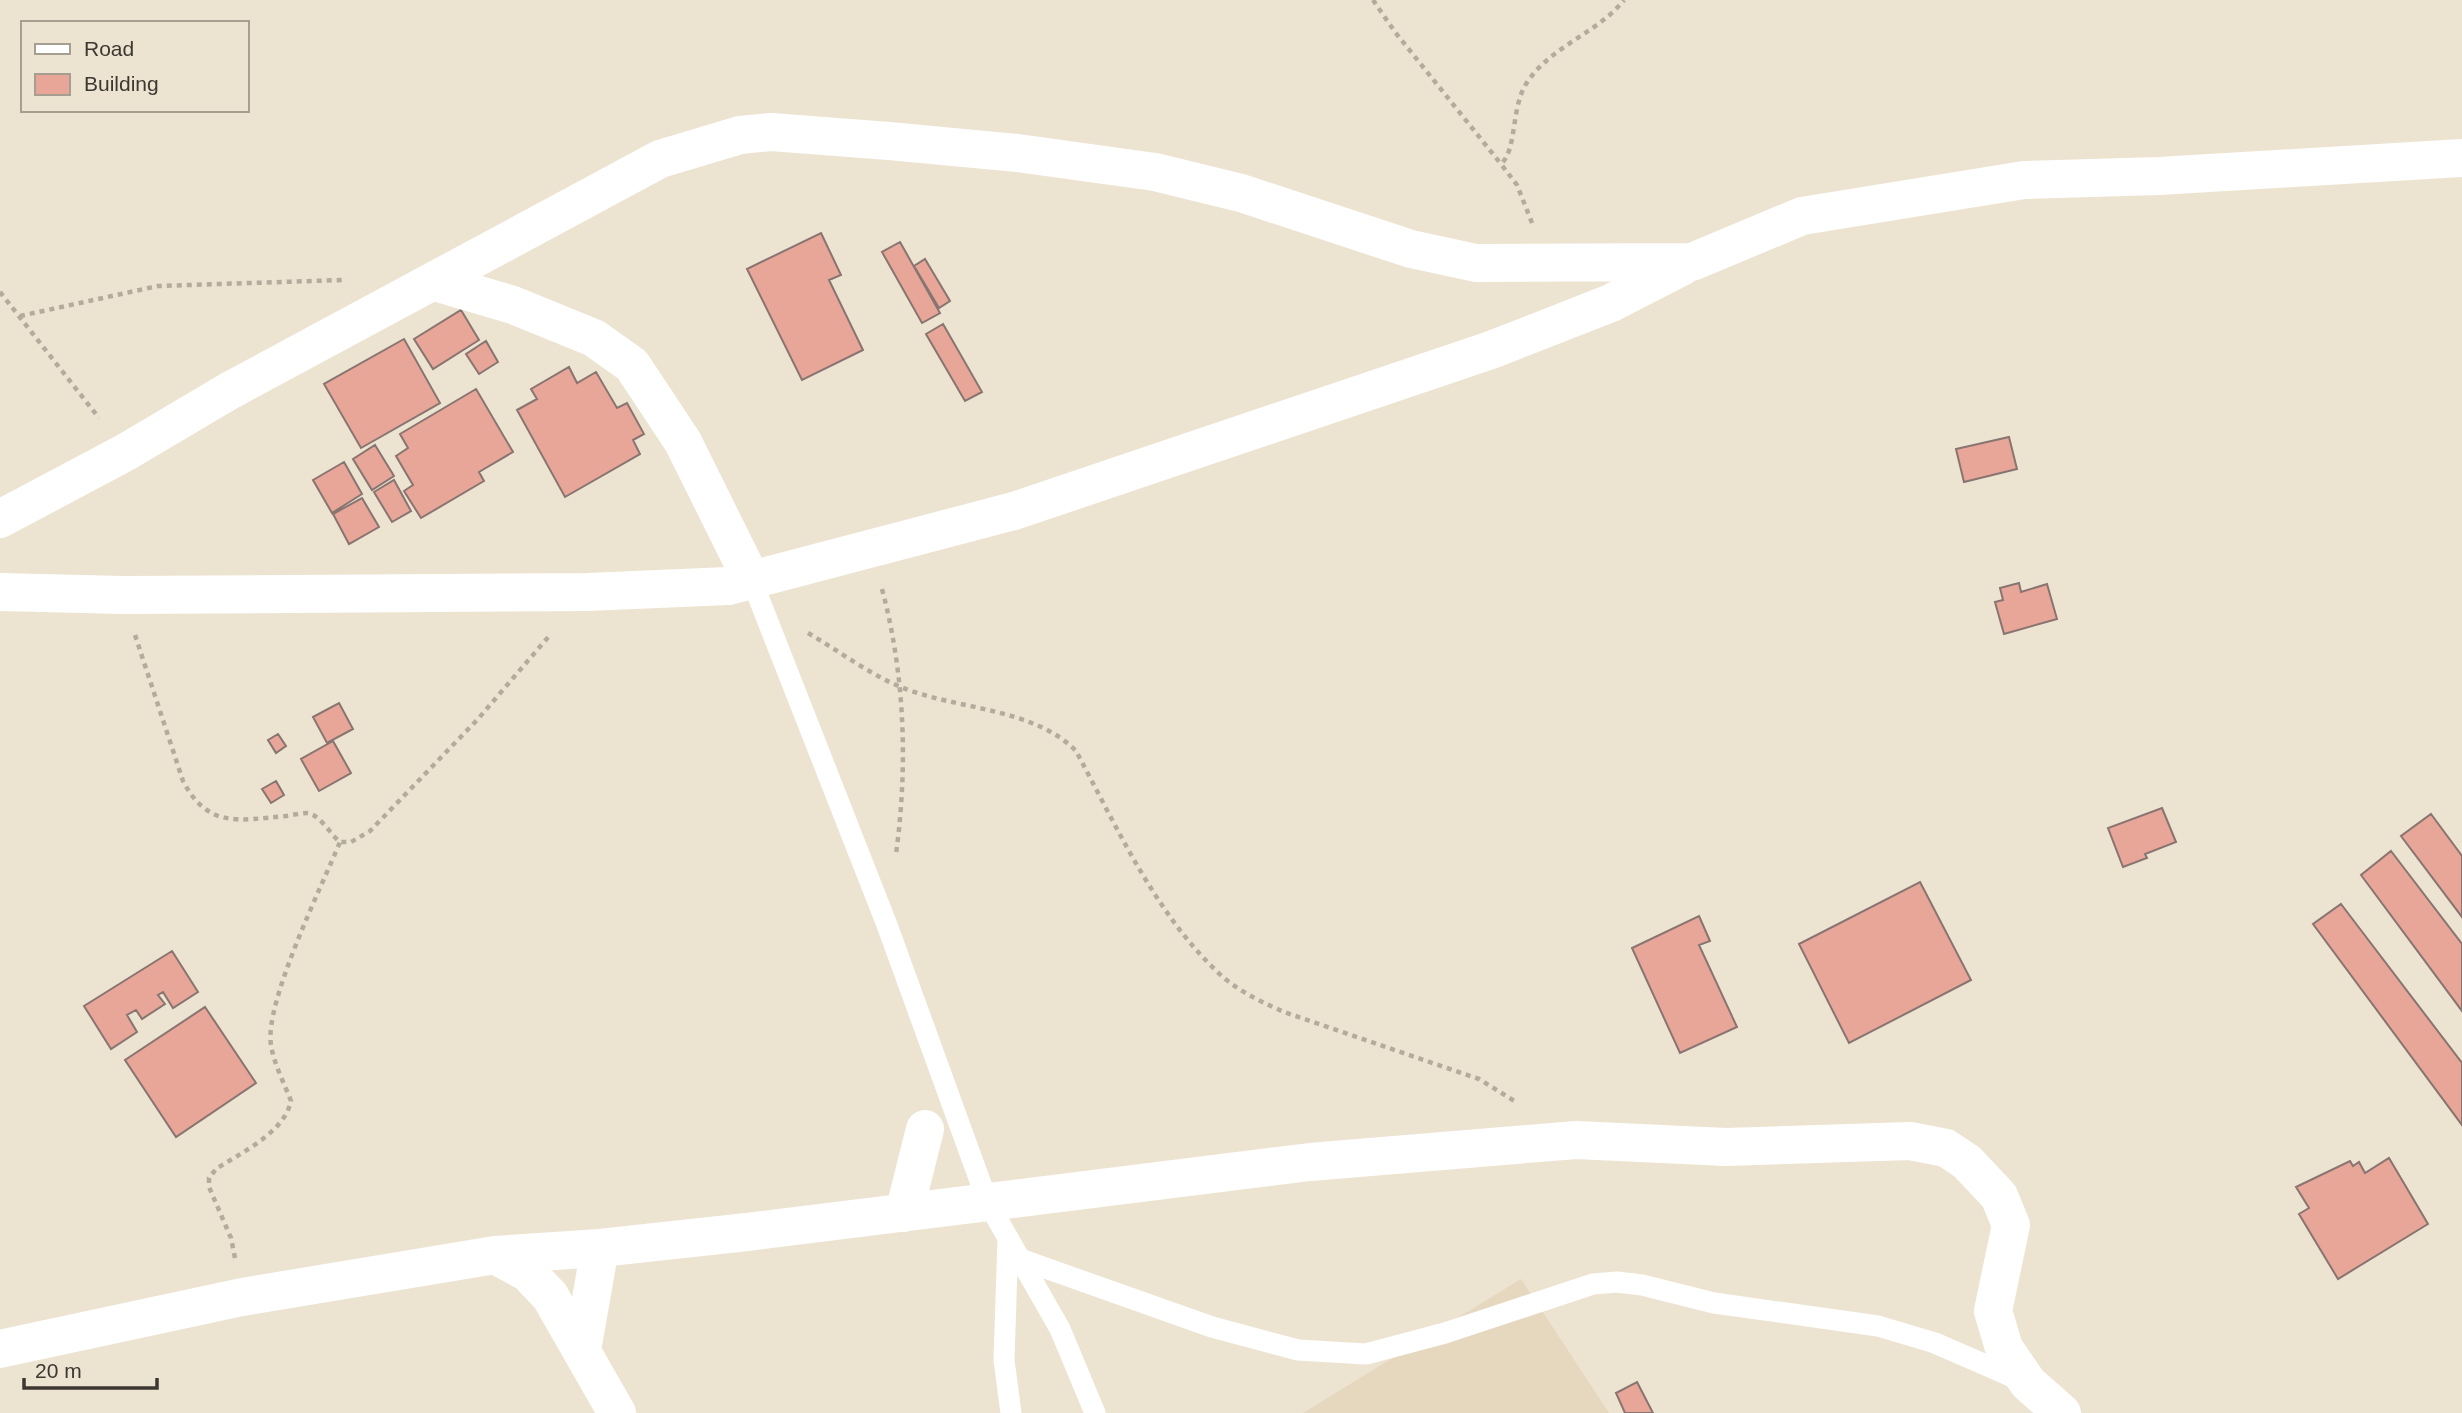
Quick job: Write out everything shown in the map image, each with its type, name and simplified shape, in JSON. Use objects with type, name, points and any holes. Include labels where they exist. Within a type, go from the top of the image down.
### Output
[{"type":"street","points":[[0,519],[126,452],[229,391],[660,159],[712,142],[771,132],[1018,153],[1155,172],[1241,193],[1411,249],[1476,263],[1692,262]]},
{"type":"street","points":[[0,592],[123,596],[587,592],[700,588],[757,593],[872,547],[1014,512],[1491,350],[1611,303],[1692,262],[1802,216],[2024,180],[2160,176],[2462,158]]},
{"type":"street","points":[[420,290],[513,305],[594,338],[632,366],[683,442],[757,593]]},
{"type":"street","points":[[904,1213],[925,1129]]},
{"type":"street","points":[[0,1349],[242,1297],[495,1255],[600,1248],[1310,1162],[1576,1140],[1726,1147],[1910,1141],[1945,1148],[1966,1163],[1999,1196],[2011,1225],[1993,1311],[2004,1348],[2028,1383],[2062,1413]]},
{"type":"street","points":[[582,1350],[600,1248]]},
{"type":"street","points":[[495,1255],[528,1273],[550,1296],[617,1413]]},
{"type":"lane","points":[[757,593],[887,925],[988,1203],[1060,1329],[1095,1413]]},
{"type":"lane","points":[[1008,1238],[1004,1360],[1011,1413]]},
{"type":"lane","points":[[1020,1259],[1146,1306],[1298,1350],[1366,1354],[1445,1333],[1593,1284],[1617,1282],[1714,1303],[1878,1326],[1935,1343],[2028,1383]]},
{"type":"path","points":[[1373,0],[1395,32],[1517,185],[1549,263]]},
{"type":"path","points":[[1501,164],[1507,158],[1514,110],[1526,84],[1556,52],[1606,19],[1624,0]]},
{"type":"path","points":[[20,316],[158,286],[347,280],[420,290]]},
{"type":"path","points":[[0,292],[126,452]]},
{"type":"path","points":[[872,547],[890,621],[901,687],[902,805],[896,858]]},
{"type":"path","points":[[123,596],[178,769],[194,799],[211,814],[233,821],[307,813],[319,820],[340,842],[351,842],[370,831],[478,719],[587,592]]},
{"type":"path","points":[[757,593],[901,687],[1022,720],[1065,740],[1076,751],[1148,887],[1226,980],[1284,1012],[1479,1079],[1522,1106]]},
{"type":"path","points":[[242,1297],[231,1238],[208,1180],[216,1169],[279,1125],[289,1108],[291,1101],[271,1044],[271,1025],[277,997],[340,842]]},
{"type":"shaded area","points":[[1521,1279],[1609,1413],[1303,1413]]},
{"type":"building","points":[[821,233],[841,275],[829,280],[863,350],[802,380],[747,269]]},
{"type":"building","points":[[900,242],[940,313],[922,323],[882,252]]},
{"type":"building","points":[[925,259],[950,301],[939,308],[914,266]]},
{"type":"building","points":[[461,310],[479,340],[433,369],[414,339]]},
{"type":"building","points":[[943,324],[982,392],[965,401],[926,334]]},
{"type":"building","points":[[404,339],[440,403],[361,448],[324,384]]},
{"type":"building","points":[[486,341],[498,362],[479,374],[466,354]]},
{"type":"building","points":[[569,367],[577,383],[596,372],[617,408],[627,403],[644,434],[633,440],[640,454],[565,497],[517,410],[537,399],[531,389]]},
{"type":"building","points":[[476,389],[513,452],[479,472],[484,481],[421,518],[404,491],[413,485],[396,456],[408,448],[400,434]]},
{"type":"building","points":[[2009,437],[2017,469],[1964,482],[1956,449]]},
{"type":"building","points":[[375,445],[394,476],[372,490],[353,459]]},
{"type":"building","points":[[344,462],[362,494],[332,513],[313,480]]},
{"type":"building","points":[[394,480],[411,511],[392,522],[374,492]]},
{"type":"building","points":[[362,498],[379,527],[349,544],[333,514]]},
{"type":"building","points":[[2019,583],[2021,592],[2047,584],[2057,619],[2004,634],[1995,602],[2003,600],[2000,588]]},
{"type":"building","points":[[339,703],[353,729],[327,743],[313,717]]},
{"type":"building","points":[[278,734],[286,746],[276,753],[268,740]]},
{"type":"building","points":[[333,741],[351,773],[319,791],[301,759]]},
{"type":"building","points":[[276,781],[284,795],[271,803],[262,789]]},
{"type":"building","points":[[2162,808],[2176,842],[2145,854],[2147,858],[2123,867],[2108,828]]},
{"type":"building","points":[[2431,814],[2462,856],[2462,917],[2401,836]]},
{"type":"building","points":[[2391,851],[2462,944],[2462,1011],[2361,875]]},
{"type":"building","points":[[1920,882],[1971,980],[1849,1043],[1799,944]]},
{"type":"building","points":[[2341,904],[2462,1063],[2462,1125],[2313,924]]},
{"type":"building","points":[[1699,916],[1710,941],[1699,945],[1737,1027],[1680,1053],[1632,948]]},
{"type":"building","points":[[172,951],[198,992],[173,1008],[163,992],[158,995],[165,1004],[142,1019],[136,1010],[127,1015],[137,1032],[111,1049],[84,1006]]},
{"type":"building","points":[[205,1007],[256,1083],[176,1137],[125,1060]]},
{"type":"building","points":[[2389,1158],[2428,1224],[2338,1279],[2299,1214],[2309,1208],[2296,1187],[2350,1161],[2353,1166],[2359,1162],[2365,1173]]},
{"type":"building","points":[[1637,1382],[1653,1413],[1625,1413],[1616,1393]]}]
